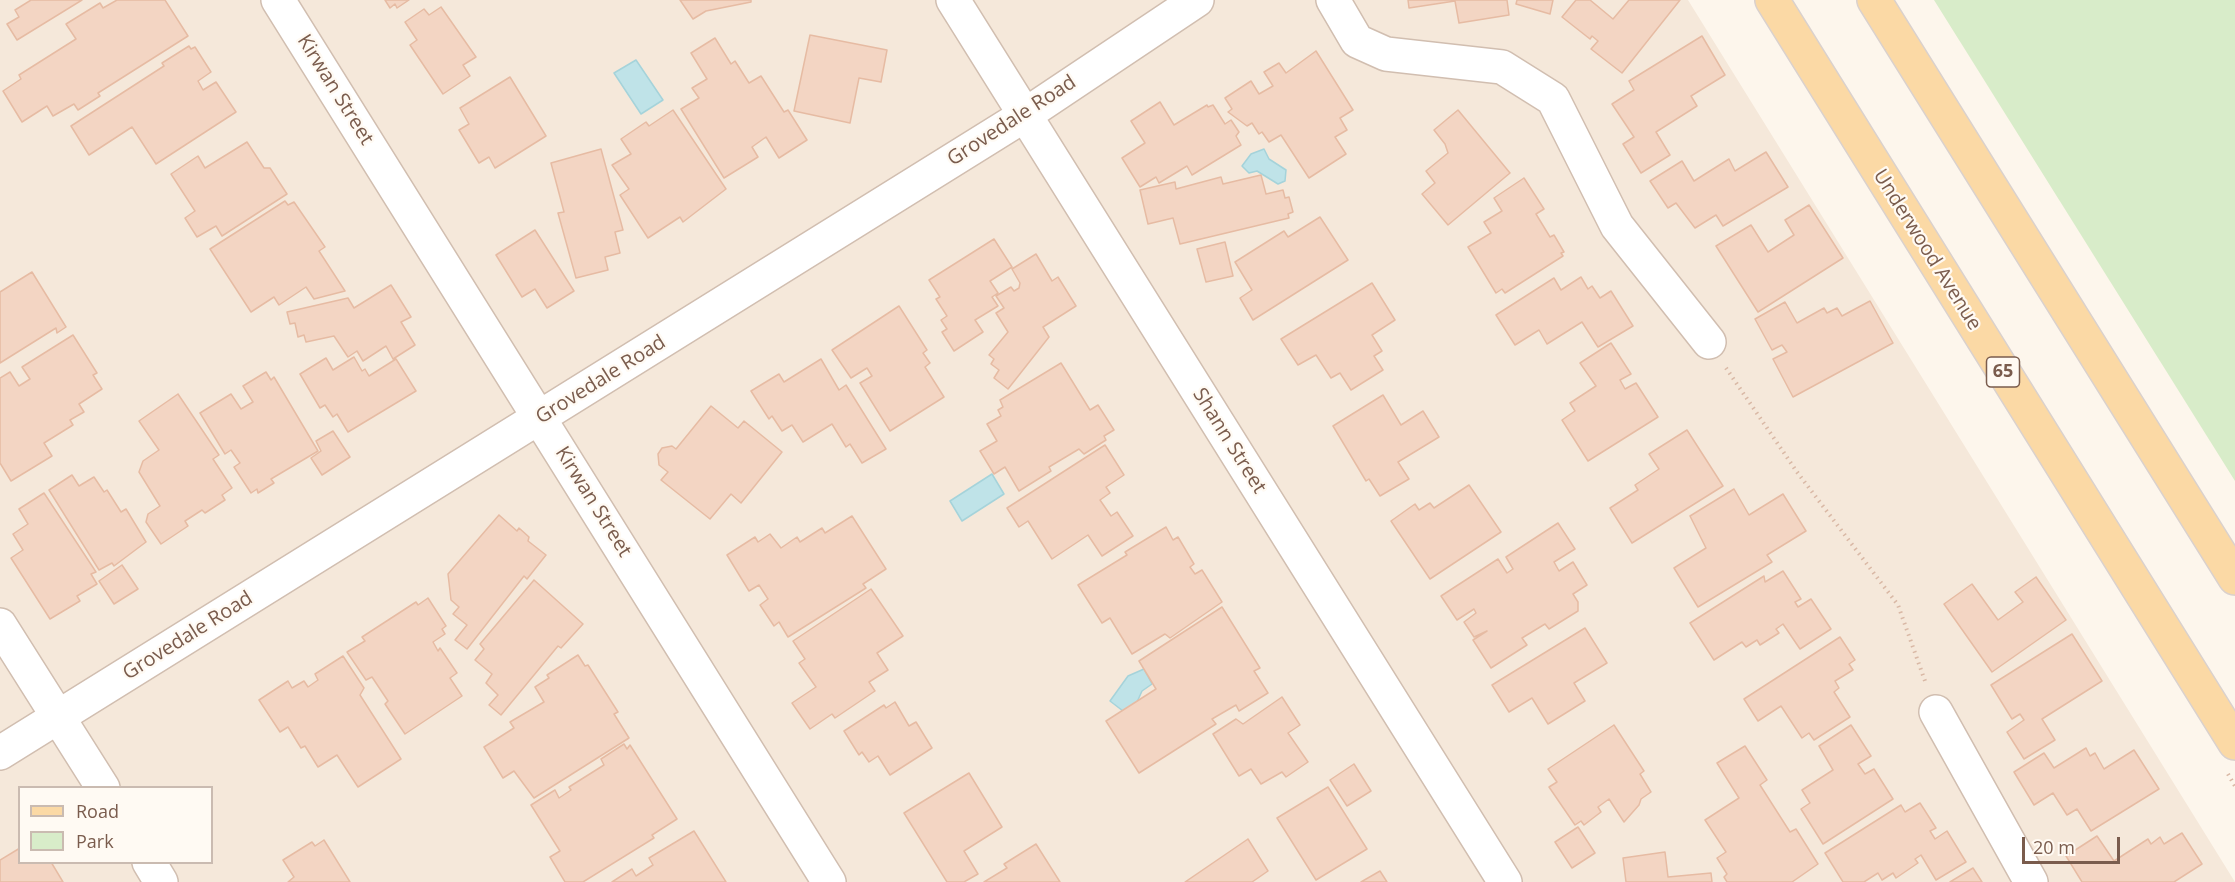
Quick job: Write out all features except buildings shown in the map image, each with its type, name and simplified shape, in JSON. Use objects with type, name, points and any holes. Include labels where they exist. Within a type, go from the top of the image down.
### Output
[{"type":"main road","name":"Underwood Avenue","points":[[1772,0],[2235,743]]},
{"type":"main road","points":[[1874,0],[2235,578]]},
{"type":"street","name":"Kirwan Street","points":[[279,0],[830,882]]},
{"type":"street","name":"Shann Street","points":[[953,0],[1505,882]]},
{"type":"street","name":"Grovedale Road","points":[[0,753],[1025,115],[1197,0]]},
{"type":"street","points":[[1333,0],[1357,41],[1386,54],[1502,66],[1553,99],[1617,226],[1709,342]]},
{"type":"street","points":[[0,625],[102,786]]},
{"type":"street","points":[[1936,712],[2031,882]]},
{"type":"street","points":[[150,864],[161,882]]},
{"type":"path","points":[[1709,342],[1803,480],[1898,605],[1936,712]]},
{"type":"shaded area","points":[[0,0],[1688,0],[2235,882],[0,882]]},
{"type":"green space","points":[[1934,0],[2235,0],[2235,481]]},
{"type":"water","points":[[636,60],[663,100],[641,114],[614,73]]},
{"type":"water","points":[[1264,149],[1269,159],[1286,170],[1285,181],[1278,184],[1257,171],[1249,173],[1242,166],[1251,154]]},
{"type":"water","points":[[992,474],[1004,494],[962,521],[950,501]]},
{"type":"water","points":[[1144,669],[1152,684],[1142,691],[1137,702],[1123,711],[1110,701],[1128,676]]}]
